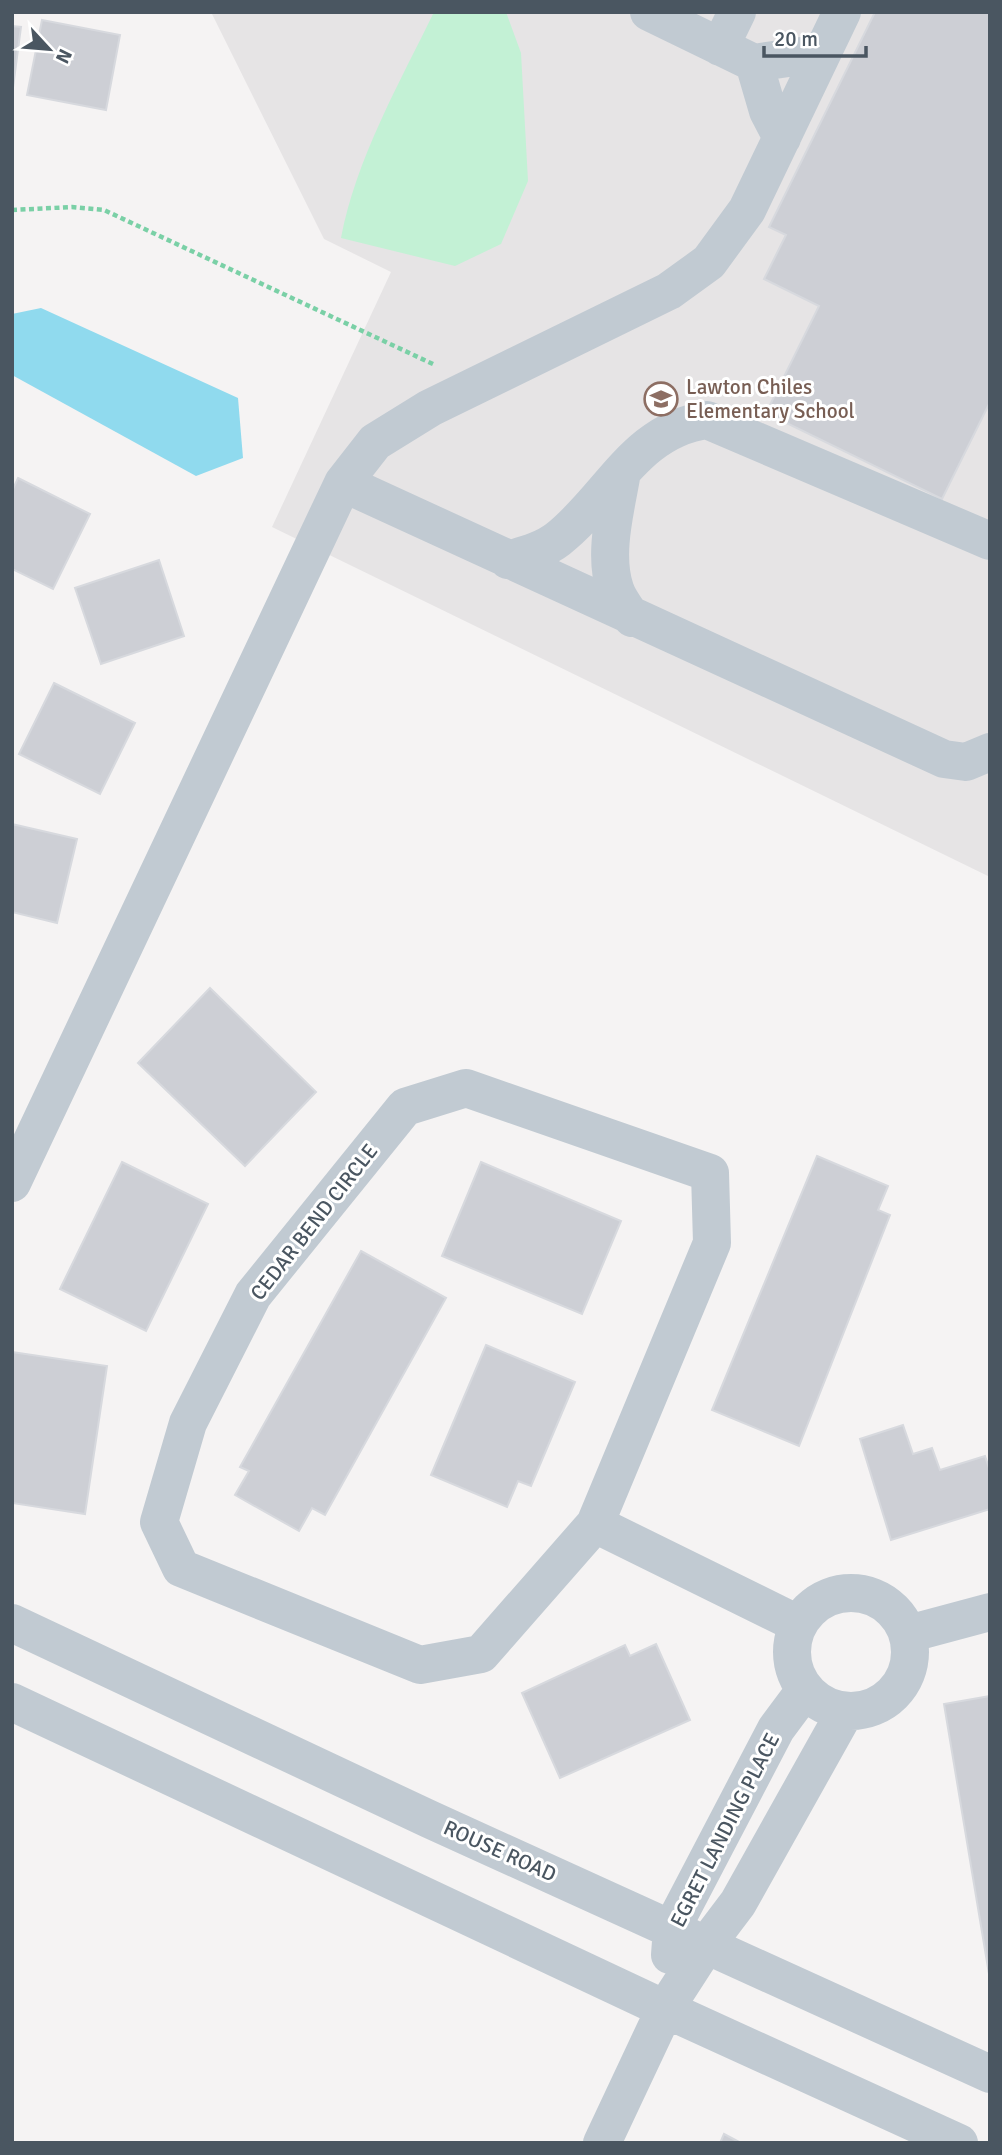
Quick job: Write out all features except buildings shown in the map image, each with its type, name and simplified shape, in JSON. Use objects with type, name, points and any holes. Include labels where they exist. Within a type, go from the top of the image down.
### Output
[{"type":"street","points":[[649,12],[754,63],[822,53]]},
{"type":"street","points":[[720,47],[737,12]]},
{"type":"street","points":[[12,1183],[343,483],[375,442],[430,408],[669,291],[709,262],[747,210],[842,12]]},
{"type":"street","points":[[754,63],[768,111],[782,138]]},
{"type":"street","points":[[508,560],[530,554],[557,540],[646,446],[667,430],[707,420],[990,541]]},
{"type":"street","points":[[622,472],[612,535],[611,566],[615,589],[632,618]]},
{"type":"street","points":[[343,483],[944,759],[966,762],[990,752]]},
{"type":"street","name":"CEDAR BEND CIRCLE","points":[[466,1088],[710,1173],[712,1243],[595,1524],[481,1654],[420,1665],[181,1568],[159,1522],[188,1423],[253,1295],[405,1107],[466,1088]]},
{"type":"street","points":[[595,1524],[798,1624]]},
{"type":"street","points":[[857,1592],[879,1599],[897,1614],[908,1634],[910,1658],[903,1680],[889,1698],[868,1709],[845,1712],[823,1705],[805,1690],[794,1669],[792,1646],[798,1624],[813,1606],[834,1595],[857,1592]]},
{"type":"street","points":[[908,1634],[990,1612]]},
{"type":"street","name":"ROUSE ROAD","points":[[12,1623],[429,1819],[990,2074]]},
{"type":"street","name":"EGRET LANDING PLACE","points":[[665,2009],[672,1928],[776,1729],[805,1690]]},
{"type":"street","points":[[12,1702],[665,2009],[959,2143]]},
{"type":"street","name":"EGRET LANDING PLACE","points":[[665,2009],[707,1944],[738,1903],[845,1712]]},
{"type":"street","points":[[741,1796],[786,1818]]},
{"type":"street","points":[[602,2143],[665,2009]]},
{"type":"path","points":[[12,210],[72,207],[104,210],[477,386]]},
{"type":"shaded area","name":"Lawton Chiles Elementary School","points":[[211,12],[990,12],[990,877],[272,527],[391,272],[324,239]]},
{"type":"green space","points":[[434,12],[506,12],[521,53],[528,181],[501,244],[455,266],[341,238],[357,179],[368,151]]},
{"type":"water","points":[[41,308],[238,398],[243,458],[196,476],[12,375],[12,314]]},
{"type":"place","name":"Lawton Chiles Elementary School","points":[[661,399]]}]
